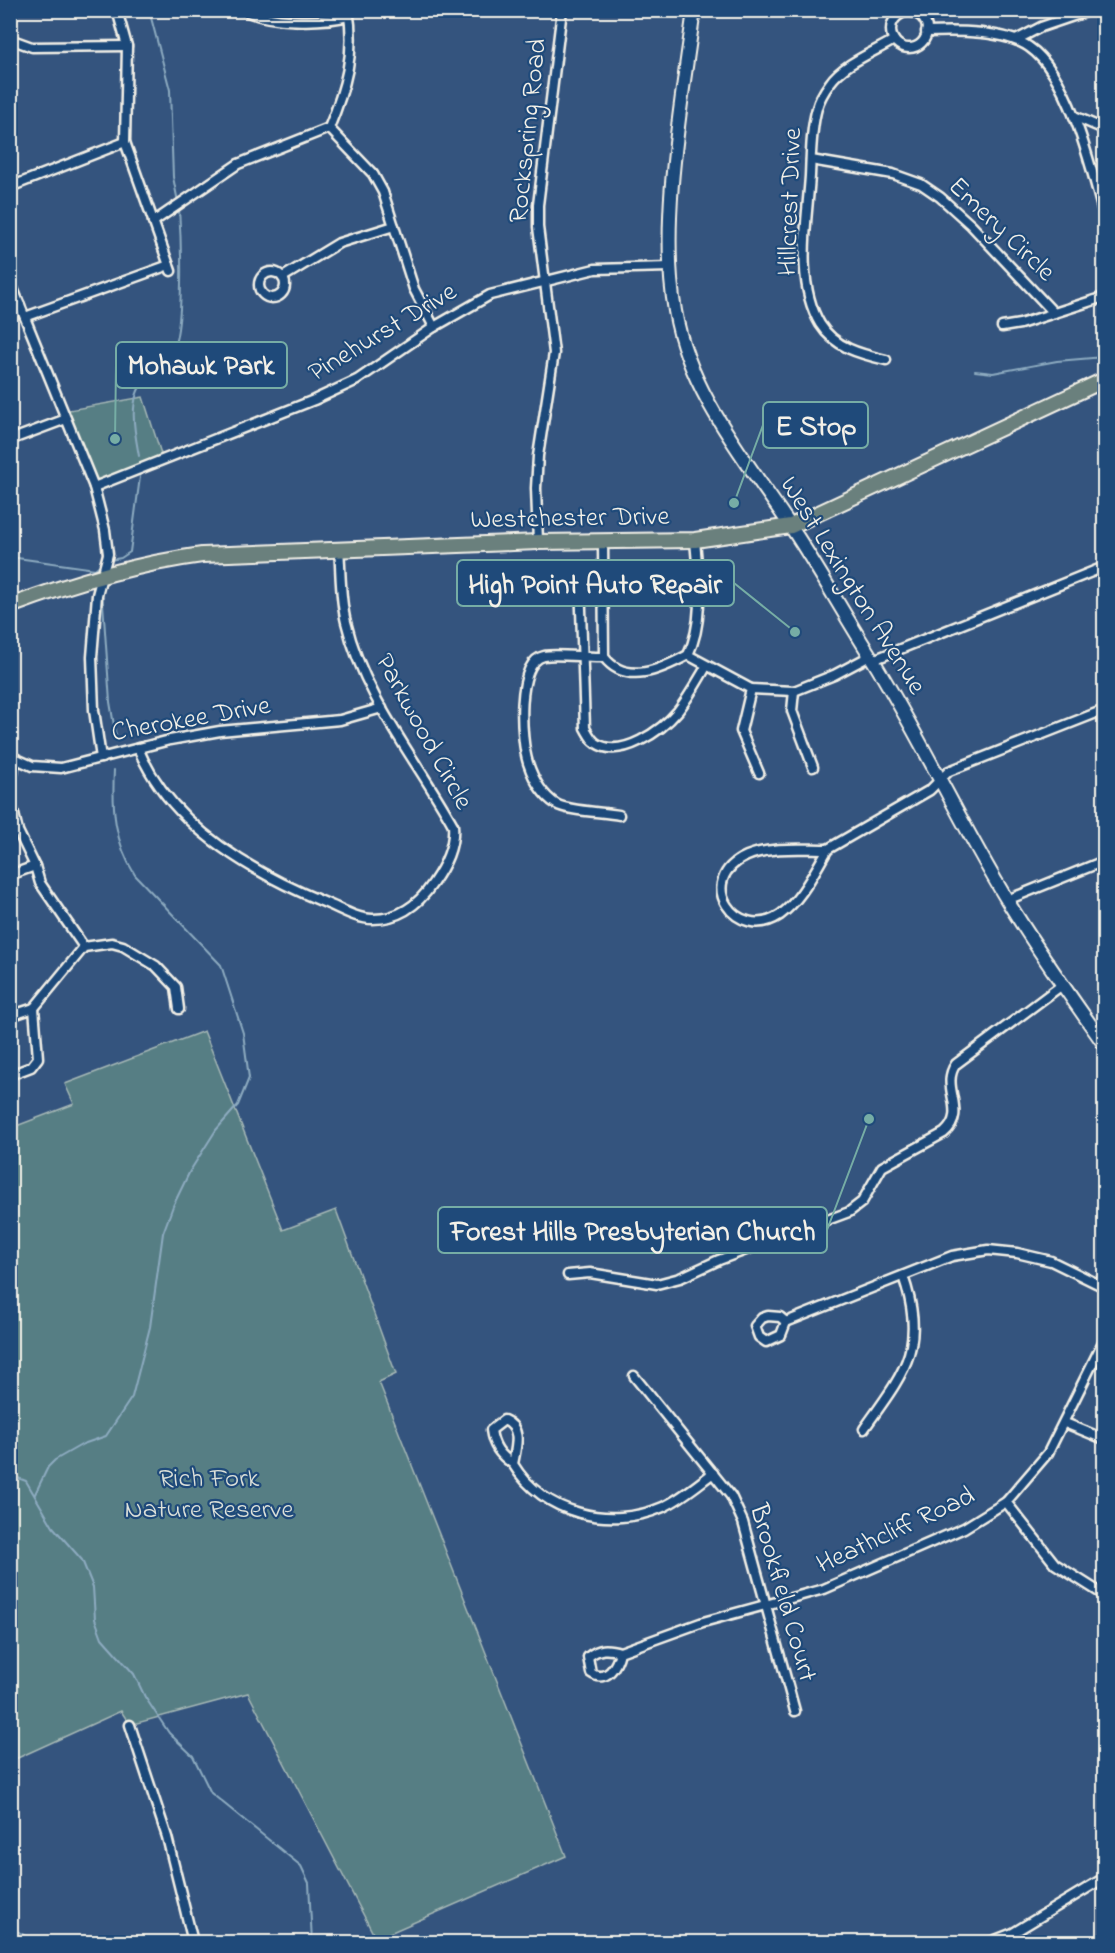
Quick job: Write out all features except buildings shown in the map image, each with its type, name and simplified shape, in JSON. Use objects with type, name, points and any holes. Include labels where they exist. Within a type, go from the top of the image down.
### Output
[{"type":"main road","name":"Westchester Drive","points":[[10,606],[103,573],[157,561],[202,555],[538,542],[695,540],[791,526],[1104,380]]},
{"type":"street","points":[[25,316],[170,268],[124,142],[127,46],[117,10]]},
{"type":"street","points":[[153,222],[238,164],[329,128],[349,70],[352,37],[348,13],[322,20],[285,19],[253,15],[244,10]]},
{"type":"street","name":"Rockspring Road","points":[[538,542],[536,488],[538,456],[554,353],[538,228],[538,205],[562,10]]},
{"type":"street","name":"West Lexington Avenue","points":[[694,10],[671,209],[670,267],[675,312],[689,362],[731,441],[791,526],[871,658],[1007,900],[1062,985],[1104,1044]]},
{"type":"street","points":[[1016,40],[1041,27],[1091,10]]},
{"type":"street","points":[[904,12],[920,17],[926,32],[921,43],[904,47],[894,40],[892,24],[904,12]]},
{"type":"street","points":[[926,32],[997,34],[1016,40],[1040,56],[1060,87],[1074,116],[1104,216]]},
{"type":"street","points":[[10,39],[32,47],[127,46]]},
{"type":"street","name":"Hillcrest Drive","points":[[886,360],[849,350],[835,341],[821,326],[814,312],[805,257],[817,106],[831,81],[854,63],[894,40]]},
{"type":"street","points":[[1074,116],[1104,129]]},
{"type":"street","points":[[329,128],[373,174],[390,208],[414,289],[434,327]]},
{"type":"street","points":[[10,187],[124,142]]},
{"type":"street","name":"Emery Circle","points":[[811,160],[893,174],[921,184],[940,197],[971,225],[1054,313]]},
{"type":"street","points":[[283,277],[339,243],[394,226]]},
{"type":"street","name":"Pinehurst Drive","points":[[94,487],[314,400],[357,380],[434,327],[490,295],[595,269],[670,267]]},
{"type":"street","points":[[10,281],[94,487],[105,530],[108,554],[94,614],[92,657],[94,710],[101,758]]},
{"type":"street","points":[[1002,327],[1104,297]]},
{"type":"street","points":[[10,308],[20,305]]},
{"type":"street","points":[[10,440],[66,419]]},
{"type":"street","points":[[603,542],[604,657],[610,666],[624,672],[639,673],[659,671],[688,655],[697,637],[695,540]]},
{"type":"street","name":"Parkwood Circle","points":[[138,748],[154,782],[177,810],[236,856],[310,896],[359,917],[385,918],[413,906],[426,893],[443,869],[454,839],[453,825],[382,708],[363,672],[345,621],[339,549]]},
{"type":"street","points":[[688,655],[706,667],[751,689],[794,692],[871,658],[1104,567]]},
{"type":"street","points":[[580,580],[585,728],[594,742],[613,748],[635,743],[663,725],[686,701],[706,667]]},
{"type":"street","points":[[604,657],[543,656],[532,662],[524,684],[522,735],[528,764],[539,788],[557,805],[619,815]]},
{"type":"street","points":[[751,689],[741,730],[759,772]]},
{"type":"street","points":[[794,692],[792,711],[813,768]]},
{"type":"street","name":"Cherokee Drive","points":[[13,757],[32,766],[61,768],[138,748],[220,731],[340,720],[382,708]]},
{"type":"street","points":[[828,849],[778,850],[748,856],[732,865],[721,880],[721,897],[730,911],[741,919],[755,922],[775,917],[800,895],[828,849],[930,790],[949,771],[1104,710]]},
{"type":"street","points":[[13,757],[10,796],[18,831],[35,866],[40,883],[84,947]]},
{"type":"street","points":[[1007,900],[1104,861]]},
{"type":"street","points":[[10,875],[35,866]]},
{"type":"street","points":[[10,1016],[34,1008],[84,947],[112,943],[123,946],[156,966],[176,987],[179,1009]]},
{"type":"street","points":[[568,1275],[590,1274],[657,1284],[667,1282],[719,1260],[849,1212],[862,1202],[882,1167],[944,1133],[952,1125],[956,1113],[950,1077],[956,1064],[1062,985]]},
{"type":"street","points":[[10,1075],[31,1067],[38,1058],[34,1008]]},
{"type":"street","points":[[786,1322],[952,1256],[988,1250],[1017,1253],[1051,1261],[1104,1287]]},
{"type":"street","points":[[864,1429],[894,1389],[907,1365],[913,1324],[911,1300],[903,1276]]},
{"type":"street","name":"Heathcliff Road","points":[[620,1652],[703,1622],[824,1589],[964,1528],[1006,1502],[1048,1453],[1065,1423],[1104,1340]]},
{"type":"street","name":"Brookfield Court","points":[[634,1376],[731,1496],[743,1522],[795,1711]]},
{"type":"street","points":[[513,1464],[517,1436],[512,1424],[504,1420],[491,1430],[492,1437],[501,1455],[513,1464],[529,1487],[547,1500],[576,1512],[603,1517],[633,1516],[664,1507],[712,1473]]},
{"type":"street","points":[[1065,1423],[1104,1439]]},
{"type":"street","points":[[1006,1502],[1055,1564],[1104,1595]]},
{"type":"street","points":[[130,1725],[167,1837],[193,1942]]},
{"type":"street","points":[[990,1942],[1013,1933],[1104,1878]]},
{"type":"green space","points":[[143,397],[163,460],[94,487],[63,411]]},
{"type":"green space","name":"Rich Fork Nature Reserve","points":[[204,1031],[283,1230],[336,1210],[396,1374],[379,1382],[566,1856],[376,1939],[248,1693],[130,1725],[121,1711],[11,1761],[11,1128],[74,1104],[65,1084]]},
{"type":"waterway","points":[[149,10],[170,90],[173,177],[178,202]]},
{"type":"waterway","points":[[139,456],[134,417],[136,397],[145,380],[171,354],[178,326],[181,283],[179,208]]},
{"type":"waterway","points":[[975,371],[993,373],[1057,361],[1104,357]]},
{"type":"waterway","points":[[110,560],[121,558],[130,552],[140,477]]},
{"type":"waterway","points":[[10,557],[95,569]]},
{"type":"waterway","points":[[95,569],[102,563]]},
{"type":"waterway","points":[[102,589],[110,702],[116,737]]},
{"type":"waterway","points":[[35,1494],[48,1467],[55,1460],[83,1444],[106,1436],[132,1397],[150,1327],[163,1233],[190,1171],[216,1130],[238,1105],[249,1078],[243,1033],[221,965],[135,875],[128,862],[119,837],[114,811],[114,770]]},
{"type":"waterway","points":[[10,1475],[26,1481],[53,1527],[82,1560],[93,1587],[95,1619],[102,1638],[134,1674],[145,1697],[169,1733],[193,1756],[211,1793],[301,1866],[309,1883],[312,1942]]},
{"type":"waterway","points":[[10,1927],[36,1942]]},
{"type":"place","name":"Mohawk Park","points":[[115,439]]},
{"type":"place","name":"E Stop","points":[[734,503]]},
{"type":"place","name":"High Point Auto Repair","points":[[795,632]]},
{"type":"place","name":"Forest Hills Presbyterian Church","points":[[869,1119]]}]
